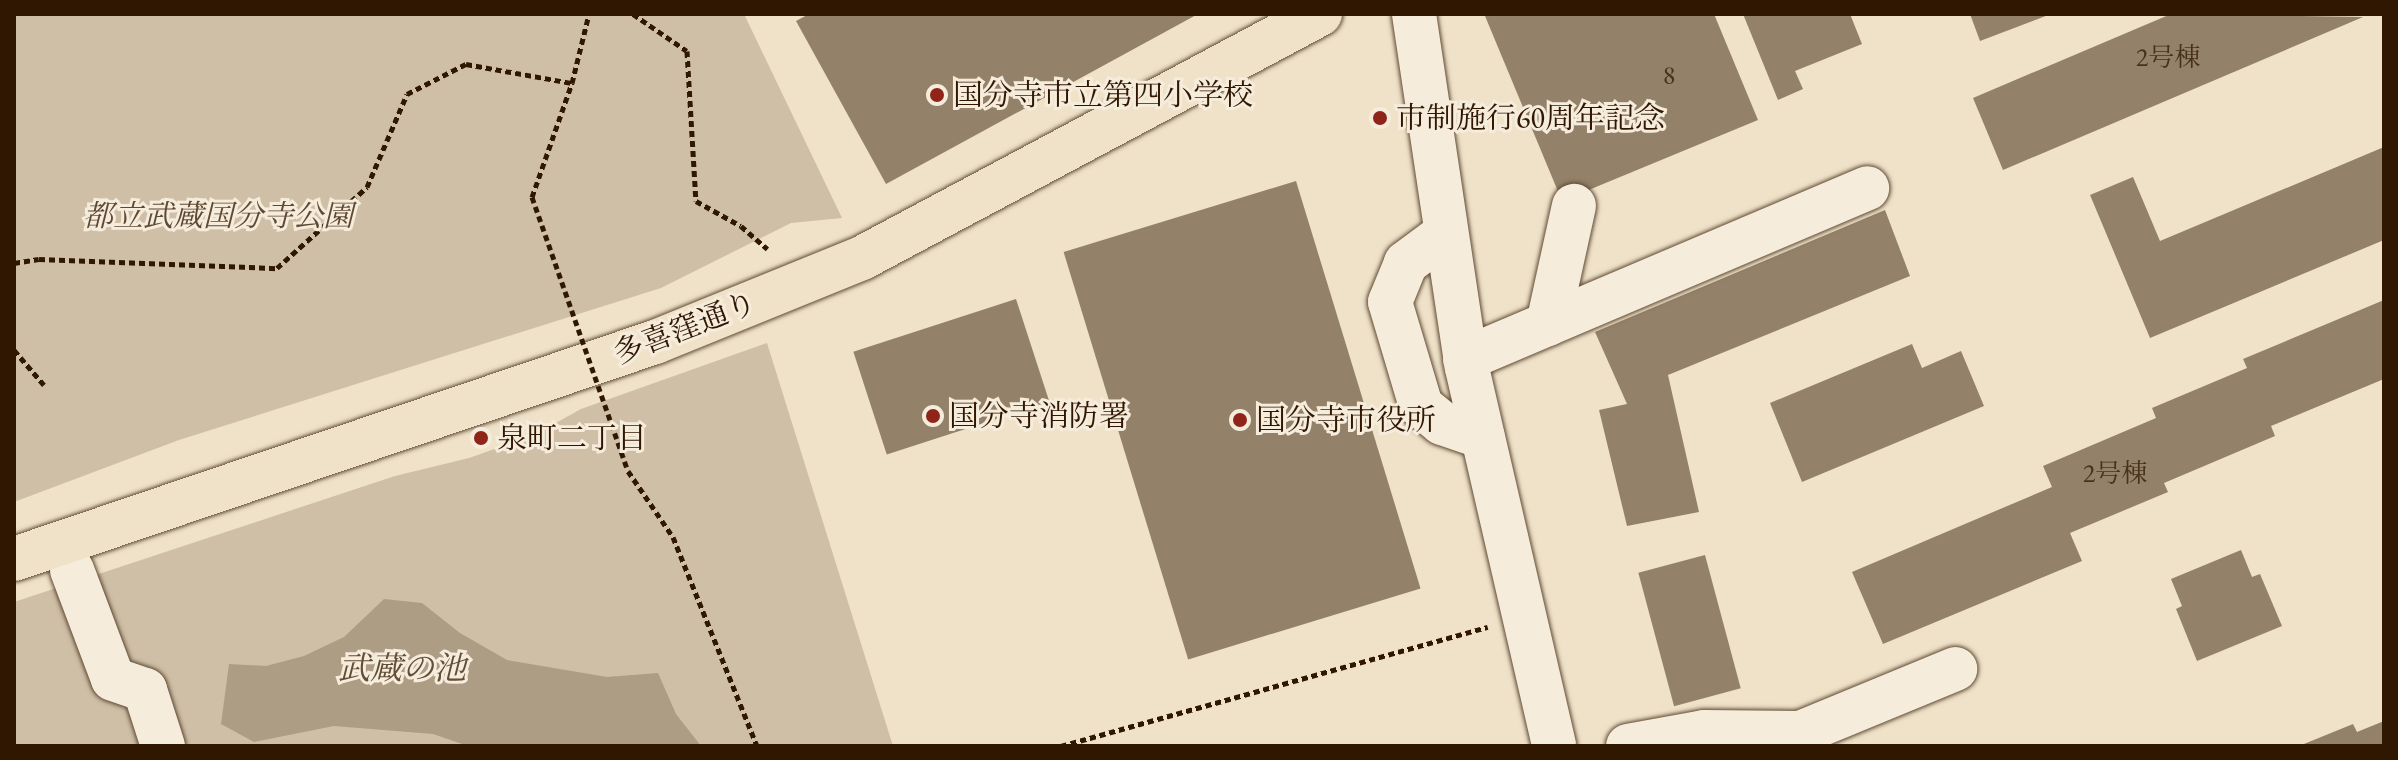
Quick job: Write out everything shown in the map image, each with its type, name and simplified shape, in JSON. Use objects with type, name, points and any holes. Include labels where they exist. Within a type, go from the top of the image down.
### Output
[{"type":"main road","name":"多喜窪通り","points":[[14,559],[655,342],[850,263],[929,226],[1320,14]]},
{"type":"street","points":[[1414,14],[1465,359],[1554,746]]},
{"type":"street","points":[[1465,359],[1867,188]]},
{"type":"street","points":[[1548,324],[1574,206]]},
{"type":"street","points":[[1445,234],[1406,263],[1390,302],[1421,406],[1460,432],[1483,437]]},
{"type":"street","points":[[72,570],[113,679],[145,690],[163,746]]},
{"type":"street","points":[[1628,746],[1704,732],[1846,731],[1955,669]]},
{"type":"path","points":[[589,14],[572,83],[532,197],[628,471],[673,537],[753,745]]},
{"type":"path","points":[[633,14],[687,51],[696,201],[741,226],[767,249]]},
{"type":"path","points":[[14,263],[39,259],[277,268],[367,187],[407,94],[466,64],[572,83]]},
{"type":"path","points":[[14,350],[44,385]]},
{"type":"path","points":[[1061,746],[1493,626]]},
{"type":"green space","name":"都立武蔵国分寺公園","points":[[14,14],[744,14],[842,218],[791,223],[661,288],[179,440],[14,502]]},
{"type":"green space","points":[[767,343],[893,746],[14,746],[14,602],[395,476],[469,458],[534,435],[581,409]]},
{"type":"water","name":"武蔵の池","points":[[384,599],[422,603],[460,633],[507,660],[607,677],[658,673],[676,714],[701,746],[468,746],[433,734],[334,726],[254,742],[221,724],[229,664],[266,666],[304,656],[344,637]]},
{"type":"building","name":"国分寺市立第四小学校","points":[[809,14],[1198,14],[886,184],[796,21]]},
{"type":"building","points":[[1714,14],[1758,120],[1562,201],[1485,16]]},
{"type":"building","points":[[1743,14],[1850,14],[1862,44],[1795,71],[1803,89],[1778,100]]},
{"type":"building","points":[[1970,14],[2051,14],[1980,41]]},
{"type":"building","points":[[2171,14],[2363,17],[2003,170],[1973,98]]},
{"type":"building","points":[[2384,147],[2384,240],[2150,338],[2090,195],[2133,177],[2160,241]]},
{"type":"building","name":"国分寺市役所","points":[[1296,181],[1421,588],[1188,659],[1064,252]]},
{"type":"building","points":[[1885,210],[1910,276],[1668,375],[1699,512],[1627,526],[1599,410],[1627,404],[1595,332]]},
{"type":"building","points":[[1016,299],[1049,402],[887,455],[853,352]]},
{"type":"building","points":[[2384,300],[2384,379],[2271,426],[2275,436],[2164,483],[2168,492],[2070,533],[2082,561],[1883,644],[1852,572],[2052,487],[2043,466],[2156,418],[2152,408],[2247,368],[2243,359]]},
{"type":"building","points":[[1912,344],[1922,368],[1961,351],[1984,406],[1802,482],[1770,403]]},
{"type":"building","points":[[2241,550],[2252,577],[2260,574],[2282,626],[2197,661],[2176,609],[2182,606],[2171,579]]},
{"type":"building","points":[[1705,555],[1741,688],[1674,706],[1638,573]]},
{"type":"building","points":[[2384,721],[2384,746],[2299,746],[2353,724],[2357,732]]},
{"type":"place","name":"国分寺市立第四小学校","points":[[937,95]]},
{"type":"place","name":"市制施行60周年記念","points":[[1380,118]]},
{"type":"place","name":"国分寺消防署","points":[[933,416]]},
{"type":"place","name":"国分寺市役所","points":[[1240,420]]},
{"type":"place","name":"泉町二丁目","points":[[481,438]]}]
